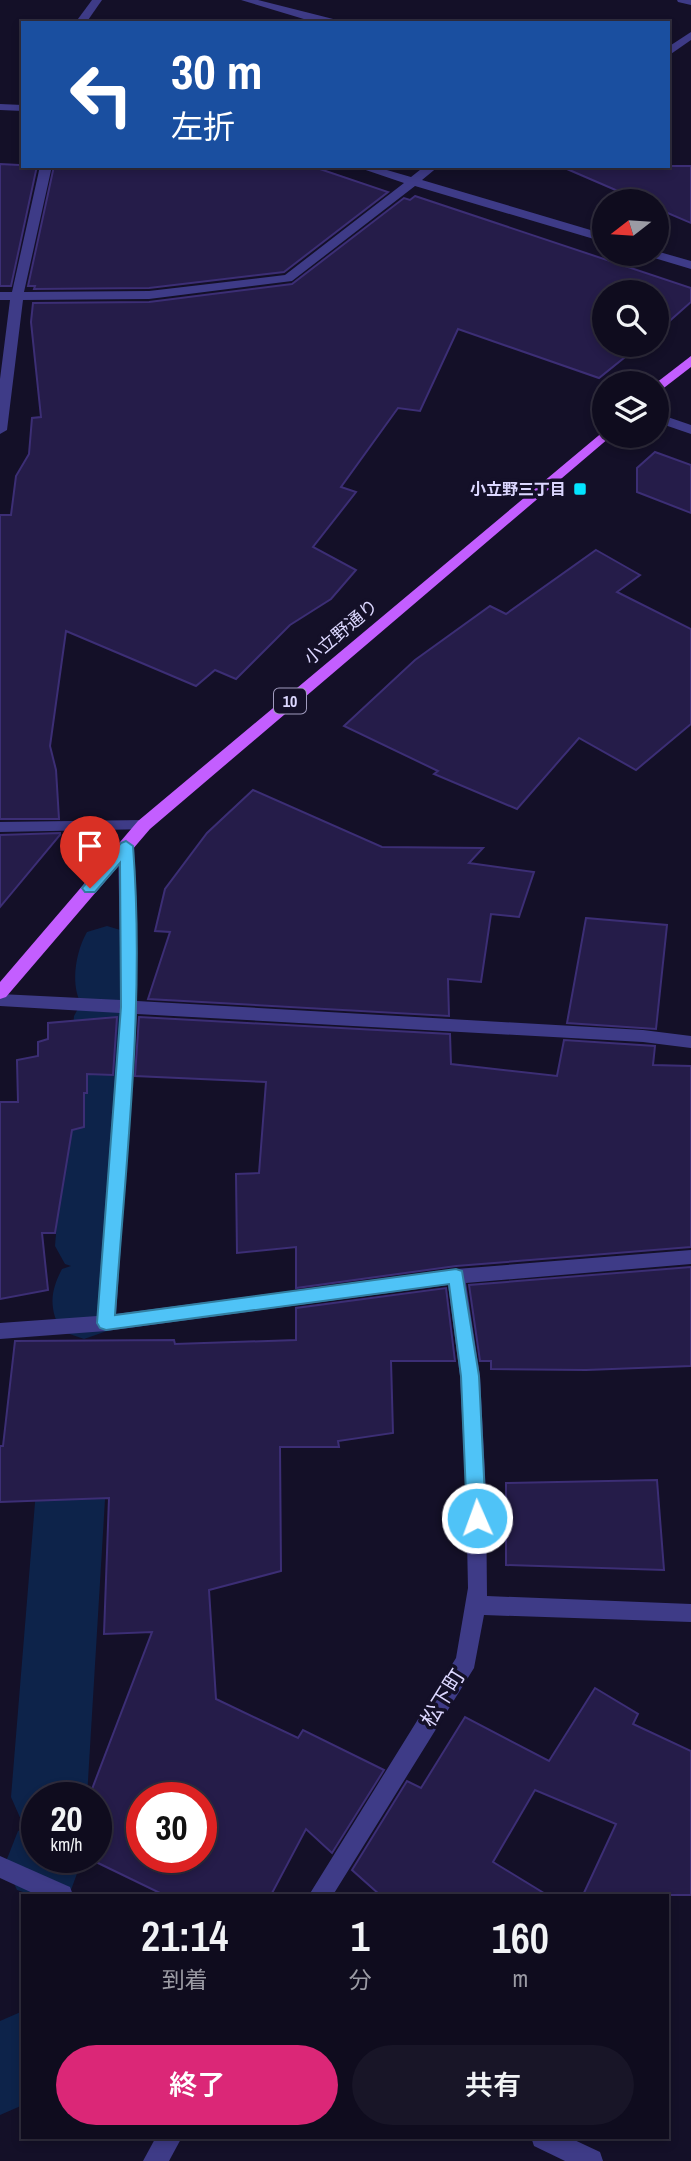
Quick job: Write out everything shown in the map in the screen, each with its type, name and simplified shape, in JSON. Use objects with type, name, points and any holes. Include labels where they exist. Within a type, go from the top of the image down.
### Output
[{"type":"main road","points":[[669,379],[691,360]]},
{"type":"main road","name":"小立野通り","points":[[0,993],[144,825],[592,445]]},
{"type":"street","points":[[81,21],[97,0]]},
{"type":"street","points":[[246,0],[317,21]]},
{"type":"street","points":[[682,0],[691,2]]},
{"type":"street","points":[[670,52],[687,44],[691,35]]},
{"type":"street","points":[[0,107],[21,107]]},
{"type":"street","points":[[0,430],[17,296],[46,168]]},
{"type":"street","points":[[367,168],[592,234]]},
{"type":"street","points":[[0,296],[149,295],[288,278],[430,168]]},
{"type":"street","points":[[669,258],[691,265]]},
{"type":"street","points":[[669,422],[691,430]]},
{"type":"street","points":[[0,827],[144,825]]},
{"type":"street","points":[[106,1323],[128,1007],[129,898],[126,846]]},
{"type":"street","points":[[0,1000],[643,1036],[691,1042]]},
{"type":"street","points":[[0,1331],[106,1323],[456,1276],[691,1257]]},
{"type":"street","name":"松下町","points":[[321,1894],[466,1661],[478,1587],[476,1494],[471,1402],[456,1276]]},
{"type":"street","points":[[475,1605],[691,1613]]},
{"type":"street","points":[[0,1867],[60,1894]]},
{"type":"street","points":[[155,2161],[169,2139]]},
{"type":"street","points":[[547,2139],[591,2161]]},
{"type":"building","points":[[0,164],[37,168],[11,286],[0,286]]},
{"type":"building","points":[[691,166],[691,223],[669,214],[669,189],[613,189],[565,168]]},
{"type":"building","points":[[54,168],[317,168],[388,192],[284,272],[149,288],[34,289],[35,286],[28,286]]},
{"type":"building","points":[[415,196],[592,255],[592,266],[625,266],[667,280],[592,280],[592,357],[625,357],[608,371],[592,371],[592,376],[458,329],[420,411],[398,408],[341,487],[356,492],[313,547],[356,570],[331,599],[290,625],[236,679],[215,670],[196,686],[66,631],[50,746],[56,770],[59,819],[0,819],[0,515],[11,515],[16,476],[29,454],[32,418],[41,417],[31,322],[33,303],[149,302],[292,284],[404,198],[410,200]]},
{"type":"building","points":[[669,281],[691,288],[691,302],[669,321]]},
{"type":"building","points":[[655,452],[691,465],[691,513],[637,492],[637,468]]},
{"type":"building","points":[[596,550],[640,575],[617,592],[691,629],[691,724],[636,770],[579,738],[517,809],[434,774],[438,771],[344,726],[415,660],[490,606],[506,614]]},
{"type":"building","points":[[253,790],[382,847],[483,848],[469,863],[534,872],[519,917],[491,914],[481,982],[448,979],[449,1016],[148,999],[170,932],[155,931],[165,889],[207,833]]},
{"type":"building","points":[[0,835],[60,835],[0,907]]},
{"type":"building","points":[[586,918],[667,925],[656,1029],[567,1023]]},
{"type":"building","points":[[117,1017],[113,1075],[87,1074],[84,1127],[72,1130],[55,1233],[42,1233],[48,1290],[0,1299],[0,1102],[18,1102],[17,1060],[38,1056],[38,1042],[48,1039],[48,1023]]},
{"type":"building","points":[[139,1017],[450,1034],[451,1064],[557,1076],[564,1040],[655,1046],[653,1065],[691,1066],[691,1247],[456,1266],[296,1288],[296,1247],[237,1253],[236,1174],[259,1173],[266,1082],[135,1076]]},
{"type":"building","points":[[691,1267],[691,1366],[586,1370],[491,1369],[491,1361],[480,1361],[469,1285]]},
{"type":"building","points":[[446,1288],[455,1361],[391,1361],[393,1433],[338,1441],[339,1447],[280,1447],[281,1571],[209,1590],[216,1699],[298,1738],[303,1730],[384,1770],[332,1853],[306,1829],[272,1894],[162,1894],[112,1870],[112,1782],[95,1782],[152,1632],[104,1634],[109,1498],[0,1502],[0,1446],[3,1446],[15,1341],[174,1340],[175,1344],[296,1340],[296,1308]]},
{"type":"building","points":[[657,1480],[664,1570],[506,1565],[506,1483]]},
{"type":"building","points":[[595,1688],[638,1714],[633,1724],[691,1751],[691,1895],[583,1894],[616,1824],[535,1790],[493,1862],[545,1894],[379,1894],[352,1870],[407,1781],[421,1788],[465,1717],[549,1761]]},
{"type":"waterway","points":[[104,993],[107,946]]},
{"type":"waterway","points":[[87,1246],[103,1016]]},
{"type":"waterway","points":[[84,1313],[85,1287]]},
{"type":"waterway","points":[[50,1782],[76,1417]]},
{"type":"waterway","points":[[0,2074],[21,2054]]},
{"type":"place","name":"小立野三丁目","points":[[580,489]]},
{"type":"route","points":[[90,888],[126,846],[129,898],[128,1007],[106,1323],[456,1276],[470,1376],[477,1518]]}]
